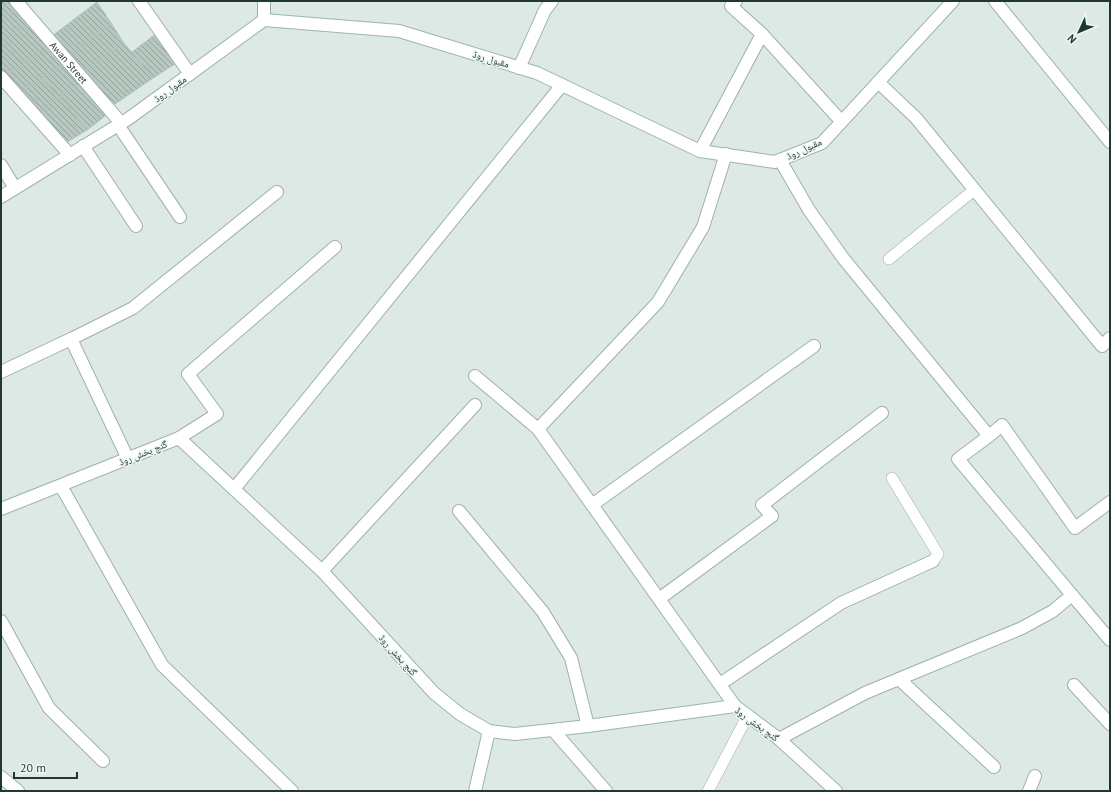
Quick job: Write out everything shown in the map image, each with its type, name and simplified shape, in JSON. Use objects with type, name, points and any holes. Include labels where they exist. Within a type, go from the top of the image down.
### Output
[{"type":"street","name":"Awan Street","points":[[16,1],[120,124],[180,217]]},
{"type":"street","points":[[139,1],[190,74]]},
{"type":"street","points":[[264,1],[264,20]]},
{"type":"street","points":[[518,68],[546,10],[552,1]]},
{"type":"street","points":[[736,1],[731,6],[762,34],[841,121]]},
{"type":"street","name":"مقبول روڈ","points":[[1,197],[120,124],[264,20],[399,31],[537,74],[700,150],[775,162],[822,143],[954,1]]},
{"type":"street","points":[[995,1],[1110,142]]},
{"type":"street","points":[[700,150],[762,34]]},
{"type":"street","points":[[1,77],[70,154]]},
{"type":"street","points":[[878,82],[916,118],[1102,346],[1110,338]]},
{"type":"street","points":[[234,489],[562,85]]},
{"type":"street","points":[[83,146],[136,226]]},
{"type":"street","points":[[538,429],[658,302],[703,227],[726,154]]},
{"type":"street","points":[[780,160],[809,210],[844,258],[989,436]]},
{"type":"street","points":[[1,165],[15,188]]},
{"type":"street","points":[[1,372],[134,308],[278,192]]},
{"type":"street","points":[[179,438],[217,414],[188,374],[335,248]]},
{"type":"street","points":[[71,339],[128,459]]},
{"type":"street","points":[[592,505],[814,346]]},
{"type":"street","points":[[475,376],[538,429],[736,706]]},
{"type":"street","points":[[322,570],[475,405]]},
{"type":"street","points":[[659,599],[772,516],[762,505],[882,413]]},
{"type":"street","points":[[1110,502],[1075,528],[1002,424],[989,436],[958,459],[1110,640]]},
{"type":"street","name":"گنج بخش روڈ","points":[[1,509],[179,438],[322,570],[434,693],[460,714],[489,731],[515,734],[588,726],[736,706],[779,739],[836,791]]},
{"type":"street","points":[[61,486],[162,665],[292,791]]},
{"type":"street","points":[[459,511],[542,612],[571,658],[588,726]]},
{"type":"street","points":[[720,684],[841,603],[933,561]]},
{"type":"street","points":[[779,739],[865,693],[1022,628],[1052,611],[1072,595]]},
{"type":"street","points":[[1,621],[49,708],[103,761]]},
{"type":"street","points":[[900,679],[994,767]]},
{"type":"street","points":[[1074,685],[1110,724]]},
{"type":"street","points":[[553,730],[606,791]]},
{"type":"street","points":[[475,791],[489,731]]},
{"type":"street","points":[[1028,791],[1035,776]]},
{"type":"street","points":[[1,777],[18,791]]},
{"type":"lane","points":[[889,259],[974,190]]},
{"type":"lane","points":[[892,478],[938,554],[933,561]]},
{"type":"lane","points":[[708,791],[748,716]]},
{"type":"building","points":[[1,1],[14,1],[29,20],[1,44]]},
{"type":"building","points":[[97,2],[111,23],[69,55],[52,36]]},
{"type":"building","points":[[29,20],[50,44],[23,64],[3,42]]},
{"type":"building","points":[[111,23],[123,42],[84,73],[69,55]]},
{"type":"building","points":[[157,33],[178,62],[153,78],[132,52]]},
{"type":"building","points":[[3,42],[23,64],[5,77],[1,71],[1,44]]},
{"type":"building","points":[[123,42],[153,78],[115,104],[84,73]]},
{"type":"building","points":[[50,44],[66,63],[20,93],[5,77]]},
{"type":"building","points":[[66,63],[81,82],[59,97],[42,78]]},
{"type":"building","points":[[42,78],[59,97],[37,113],[20,93]]},
{"type":"building","points":[[81,82],[109,113],[87,130],[59,97]]},
{"type":"building","points":[[59,97],[87,130],[64,144],[37,113]]}]
